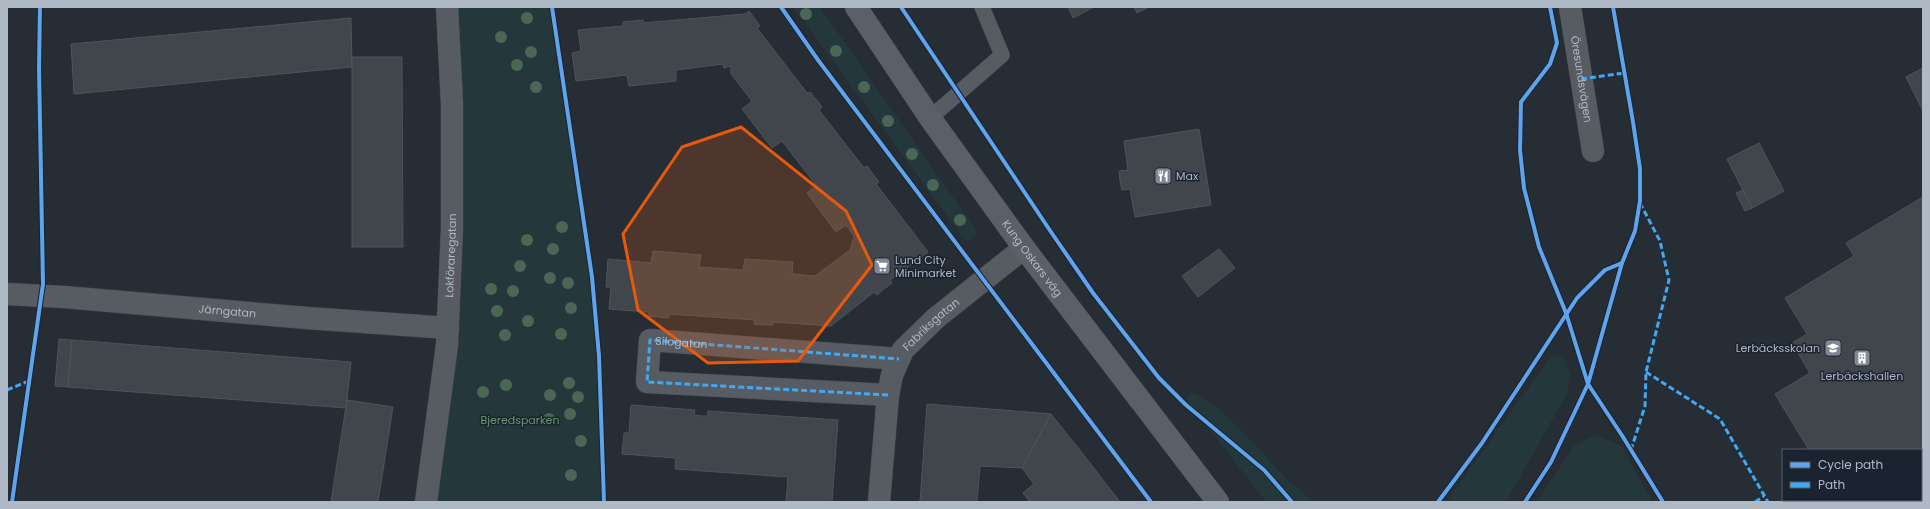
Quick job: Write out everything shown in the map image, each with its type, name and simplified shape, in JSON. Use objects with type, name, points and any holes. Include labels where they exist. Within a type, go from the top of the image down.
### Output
[{"type":"main road","name":"Kung Oskars väg","points":[[856,7],[930,118],[1024,248],[1218,502]]},
{"type":"street","name":"Lokföraregatan","points":[[426,502],[448,328],[453,169],[452,104],[447,7]]},
{"type":"street","name":"Öresundsvägen","points":[[1570,7],[1593,151]]},
{"type":"street","name":"Fabriksgatan","points":[[879,502],[888,395],[892,375],[903,350],[936,318],[1024,248]]},
{"type":"street","name":"Järngatan","points":[[7,294],[64,297],[307,318],[448,328]]},
{"type":"street","name":"Silogatan","points":[[888,395],[647,382],[650,340],[899,359]]},
{"type":"lane","points":[[930,118],[1002,55],[982,7]]},
{"type":"highlighted area","points":[[741,127],[846,211],[872,265],[798,361],[708,363],[638,310],[623,234],[682,147]]},
{"type":"green space","name":"Bjeredsparken","points":[[447,7],[552,7],[592,277],[599,356],[604,502],[426,502],[439,407]]},
{"type":"green space","points":[[793,7],[820,7],[978,233],[969,240],[965,240]]},
{"type":"green space","points":[[1552,355],[1564,356],[1570,375],[1567,394],[1506,502],[1446,502]]},
{"type":"green space","points":[[1191,393],[1203,398],[1228,417],[1286,478],[1314,502],[1266,502],[1185,398]]},
{"type":"green space","points":[[1595,434],[1621,446],[1653,502],[1537,502],[1574,446]]},
{"type":"building","points":[[1068,7],[1094,7],[1073,18]]},
{"type":"building","points":[[1134,7],[1149,7],[1137,13]]},
{"type":"building","points":[[749,11],[760,26],[757,28],[807,93],[810,92],[816,99],[822,107],[819,110],[864,168],[867,166],[879,182],[876,184],[928,252],[890,280],[892,283],[877,295],[874,292],[831,326],[774,322],[773,325],[764,325],[754,324],[755,320],[669,314],[669,318],[649,316],[649,312],[609,309],[611,287],[606,287],[608,259],[651,263],[653,251],[701,255],[699,267],[743,270],[745,259],[793,262],[792,274],[815,276],[850,250],[854,236],[846,225],[836,232],[807,193],[817,186],[782,141],[772,148],[742,109],[752,101],[731,74],[731,66],[724,68],[723,64],[676,70],[676,81],[629,86],[627,75],[576,81],[572,53],[581,51],[578,30],[623,26],[623,22],[643,20],[643,23],[745,14]]},
{"type":"building","points":[[351,18],[352,67],[74,94],[71,44]]},
{"type":"building","points":[[352,57],[402,57],[403,247],[352,247]]},
{"type":"building","points":[[1923,68],[1923,111],[1906,77]]},
{"type":"building","name":"Max","points":[[1199,129],[1211,205],[1135,217],[1130,189],[1122,190],[1120,181],[1119,171],[1128,170],[1124,141]]},
{"type":"building","points":[[1759,143],[1784,191],[1752,208],[1727,159]]},
{"type":"building","points":[[1743,190],[1752,208],[1745,211],[1736,193]]},
{"type":"building","name":"Lerbäckshallen","points":[[1923,197],[1923,502],[1892,501],[1922,501],[1922,449],[1808,449],[1775,394],[1810,373],[1792,343],[1807,334],[1785,298],[1854,256],[1846,243]]},
{"type":"building","points":[[1219,249],[1235,268],[1198,297],[1182,276]]},
{"type":"building","points":[[59,339],[72,340],[68,387],[55,386]]},
{"type":"building","points":[[72,340],[351,362],[346,408],[68,387]]},
{"type":"building","points":[[347,400],[393,407],[378,502],[331,502]]},
{"type":"building","points":[[927,404],[1051,414],[1022,468],[980,466],[977,502],[920,502]]},
{"type":"building","points":[[631,405],[695,410],[694,415],[701,416],[708,416],[708,411],[838,420],[832,502],[786,502],[788,477],[675,469],[676,458],[622,454],[624,433],[629,433]]},
{"type":"building","points":[[1051,414],[1120,502],[1030,502],[1023,493],[1034,484],[1022,468]]},
{"type":"building","points":[[1840,501],[1870,501],[1868,502]]},
{"type":"marked path","points":[[1581,79],[1624,73]]},
{"type":"marked path","points":[[1631,450],[1645,406],[1646,372],[1669,280],[1660,241],[1640,203]]},
{"type":"marked path","points":[[888,395],[647,382],[650,340],[899,359]]},
{"type":"marked path","points":[[1646,372],[1720,419],[1768,502]]},
{"type":"marked path","points":[[7,390],[31,380]]},
{"type":"marked path","points":[[1755,502],[1764,496]]},
{"type":"cycle path","points":[[12,502],[43,284],[39,68],[40,7]]},
{"type":"cycle path","points":[[552,7],[592,277],[599,356],[604,502]]},
{"type":"cycle path","points":[[781,7],[818,60],[1151,502]]},
{"type":"cycle path","points":[[901,7],[1093,293],[1159,378],[1186,405],[1264,470],[1292,502]]},
{"type":"cycle path","points":[[1550,7],[1557,43],[1550,64],[1521,102],[1520,150],[1524,188],[1539,247],[1566,313],[1588,384],[1663,502]]},
{"type":"cycle path","points":[[1525,502],[1551,462],[1588,384],[1622,263],[1635,231],[1640,201],[1640,169],[1613,7]]},
{"type":"cycle path","points":[[1438,502],[1482,443],[1577,298],[1605,270],[1622,263]]},
{"type":"place","name":"Max","points":[[1163,176]]},
{"type":"place","name":"Lund City Minimarket","points":[[882,266]]},
{"type":"place","name":"Lerbäcksskolan","points":[[1833,348]]},
{"type":"place","name":"Lerbäckshallen","points":[[1862,358]]}]
